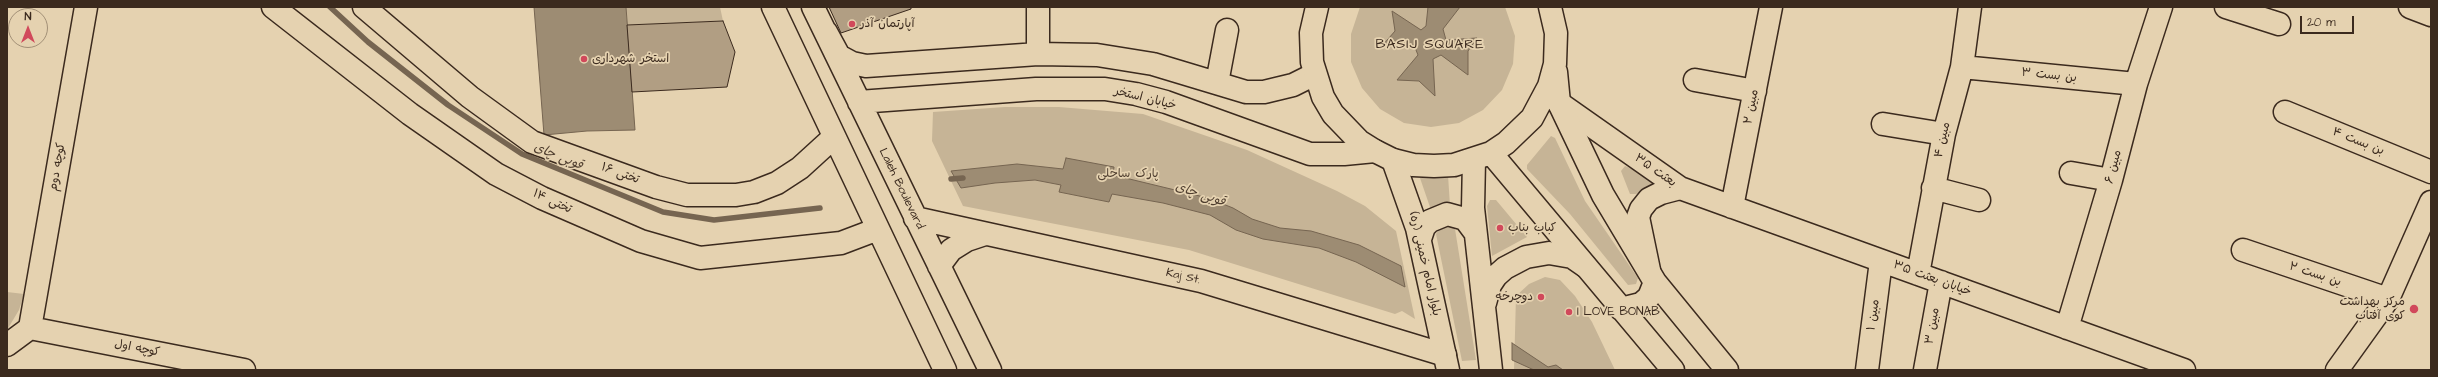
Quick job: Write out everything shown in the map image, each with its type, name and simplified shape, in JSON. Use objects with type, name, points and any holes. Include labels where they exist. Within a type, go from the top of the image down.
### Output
[{"type":"main road","name":"کوچه دوم","points":[[30,328],[86,7]]},
{"type":"main road","name":"تختی ۱۴","points":[[273,7],[410,114],[496,174],[542,198],[641,241],[700,258],[841,243],[878,229]]},
{"type":"main road","name":"تختی ۱۶","points":[[364,7],[470,97],[532,142],[662,188],[687,195],[736,195],[754,192],[777,183],[800,168],[834,137]]},
{"type":"main road","points":[[773,7],[945,370]]},
{"type":"main road","name":"Laleh Boulevard","points":[[814,7],[990,370]]},
{"type":"main road","points":[[1038,7],[1038,54]]},
{"type":"main road","points":[[1317,7],[1311,40],[1315,74],[1323,97],[1332,114],[1359,141],[1384,156],[1413,165],[1454,165],[1482,156],[1506,143],[1532,118],[1549,86],[1555,64]]},
{"type":"main road","points":[[1550,7],[1556,34],[1555,64],[1559,103],[1602,195],[1652,278],[1727,370]]},
{"type":"main road","name":"مبین ۲","points":[[1732,207],[1771,7]]},
{"type":"main road","name":"مبین ۴","points":[[1918,274],[1944,134],[1962,67],[1970,7]]},
{"type":"main road","name":"مبین ۶","points":[[2066,328],[2111,180],[2136,84],[2161,7]]},
{"type":"main road","points":[[2226,7],[2279,24]]},
{"type":"main road","points":[[2410,7],[2431,15]]},
{"type":"main road","points":[[1217,84],[1227,30]]},
{"type":"main road","points":[[826,32],[839,56],[852,63],[866,66],[890,66],[1038,54],[1071,54],[1121,58],[1153,64],[1246,92],[1264,92],[1293,85],[1315,74]]},
{"type":"main road","points":[[890,66],[882,72],[879,83],[883,94],[896,99]]},
{"type":"main road","name":"بن بست ۳","points":[[1962,67],[2136,84]]},
{"type":"main road","points":[[1694,80],[1755,91]]},
{"type":"main road","name":"خیابان استخر","points":[[859,102],[1036,89],[1105,89],[1136,94],[1166,102],[1310,154],[1384,156]]},
{"type":"main road","name":"بعثت ۳۵","points":[[1559,103],[1680,188]]},
{"type":"main road","name":"بن بست ۴","points":[[2285,112],[2431,172]]},
{"type":"main road","points":[[1883,124],[1944,134]]},
{"type":"main road","name":"بلوار امام خمینی (ره)","points":[[1384,156],[1420,239],[1447,362]]},
{"type":"main road","points":[[1482,156],[1473,208],[1474,231],[1491,370]]},
{"type":"main road","points":[[1482,156],[1585,266],[1673,370]]},
{"type":"main road","points":[[2071,173],[2111,180]]},
{"type":"main road","name":"بعثت ۳۵","points":[[1652,278],[1638,217],[1641,209],[1649,199],[1661,193],[1680,188]]},
{"type":"main road","name":"خیابان بعثت ۳۵","points":[[1680,188],[2066,328],[2154,365],[2184,370]]},
{"type":"main road","points":[[1933,188],[1979,200]]},
{"type":"main road","points":[[2337,370],[2388,299],[2431,202]]},
{"type":"main road","points":[[1420,239],[1424,227],[1430,220],[1448,214],[1465,219],[1474,231]]},
{"type":"main road","name":"Kaj St.","points":[[915,218],[1201,281],[1447,362]]},
{"type":"main road","points":[[939,266],[951,250],[967,240],[985,234]]},
{"type":"main road","name":"بن بست ۲","points":[[2243,250],[2388,299]]},
{"type":"main road","points":[[1484,306],[1490,285],[1496,276],[1505,268],[1526,257],[1549,253],[1572,257],[1585,266]]},
{"type":"main road","name":"مبین ۱","points":[[1867,370],[1881,261]]},
{"type":"main road","points":[[1621,309],[1641,304],[1649,297],[1652,278]]},
{"type":"main road","name":"مبین ۳","points":[[1925,370],[1941,282]]},
{"type":"main road","points":[[7,345],[30,328]]},
{"type":"main road","name":"کوچه اول","points":[[30,328],[244,370]]},
{"type":"green space","points":[[626,7],[720,7],[723,21],[627,25]]},
{"type":"green space","points":[[1360,7],[1505,7],[1515,36],[1513,64],[1502,90],[1483,110],[1459,123],[1431,127],[1404,123],[1380,109],[1362,88],[1351,62],[1351,34]]},
{"type":"green space","name":"پارک ساحلی","points":[[1005,107],[1059,107],[1143,114],[1247,150],[1337,191],[1365,206],[1396,231],[1415,319],[1402,311],[1395,314],[1189,250],[963,206],[932,141],[933,112]]},
{"type":"green space","points":[[1551,136],[1555,138],[1585,201],[1638,278],[1636,284],[1628,285],[1570,214],[1527,169],[1527,165]]},
{"type":"green space","points":[[1625,166],[1651,177],[1655,184],[1653,187],[1636,194],[1630,194],[1621,171]]},
{"type":"green space","points":[[1448,175],[1450,206],[1431,210],[1420,178]]},
{"type":"green space","points":[[1490,200],[1496,200],[1527,237],[1492,256],[1487,206]]},
{"type":"green space","points":[[1449,225],[1455,229],[1476,360],[1462,361],[1436,234],[1441,227]]},
{"type":"green space","points":[[1545,277],[1560,280],[1575,296],[1592,322],[1615,370],[1514,370],[1516,296],[1529,284]]},
{"type":"green space","points":[[7,292],[24,294],[19,310],[7,330]]},
{"type":"shaded area","name":"استخر شهرداری","points":[[534,7],[626,7],[635,130],[587,131],[544,135]]},
{"type":"shaded area","points":[[1428,7],[1460,7],[1443,29],[1446,40],[1477,38],[1468,51],[1468,75],[1441,55],[1433,59],[1435,96],[1419,81],[1397,80],[1418,55],[1414,45],[1382,46],[1395,31],[1392,11],[1421,30],[1426,26]]},
{"type":"shaded area","name":"قوبی چای","points":[[1066,158],[1114,167],[1113,175],[1208,198],[1233,208],[1252,219],[1280,228],[1311,231],[1359,245],[1401,266],[1405,287],[1356,262],[1319,248],[1263,239],[1236,230],[1210,215],[1163,203],[1112,194],[1109,202],[1059,192],[1061,185],[1035,180],[995,183],[961,188],[951,171],[1017,164],[1063,169]]},
{"type":"shaded area","points":[[1512,343],[1548,367],[1556,365],[1563,370],[1534,370],[1512,360]]},
{"type":"building","name":"آپارتمان آذر","points":[[829,7],[911,7],[911,9],[841,33]]},
{"type":"building","points":[[723,21],[735,52],[727,87],[632,92],[627,25]]},
{"type":"waterway","name":"قوبی چای","points":[[330,7],[368,42],[448,105],[522,154],[663,212],[714,220],[820,208]]},
{"type":"waterway","name":"قوبی چای","points":[[951,179],[963,178]]},
{"type":"place","name":"آپارتمان آذر","points":[[852,24]]},
{"type":"place","name":"استخر شهرداری","points":[[584,59]]},
{"type":"place","name":"کباب بناب","points":[[1500,228]]},
{"type":"place","name":"دوچرخه","points":[[1541,297]]},
{"type":"place","name":"مرکز بهداشت کوی آفتاب","points":[[2414,309]]},
{"type":"place","name":"I LOVE BONAB","points":[[1569,312]]},
{"type":"district","name":"BASIJ SQUARE","points":[[1430,45]]}]
